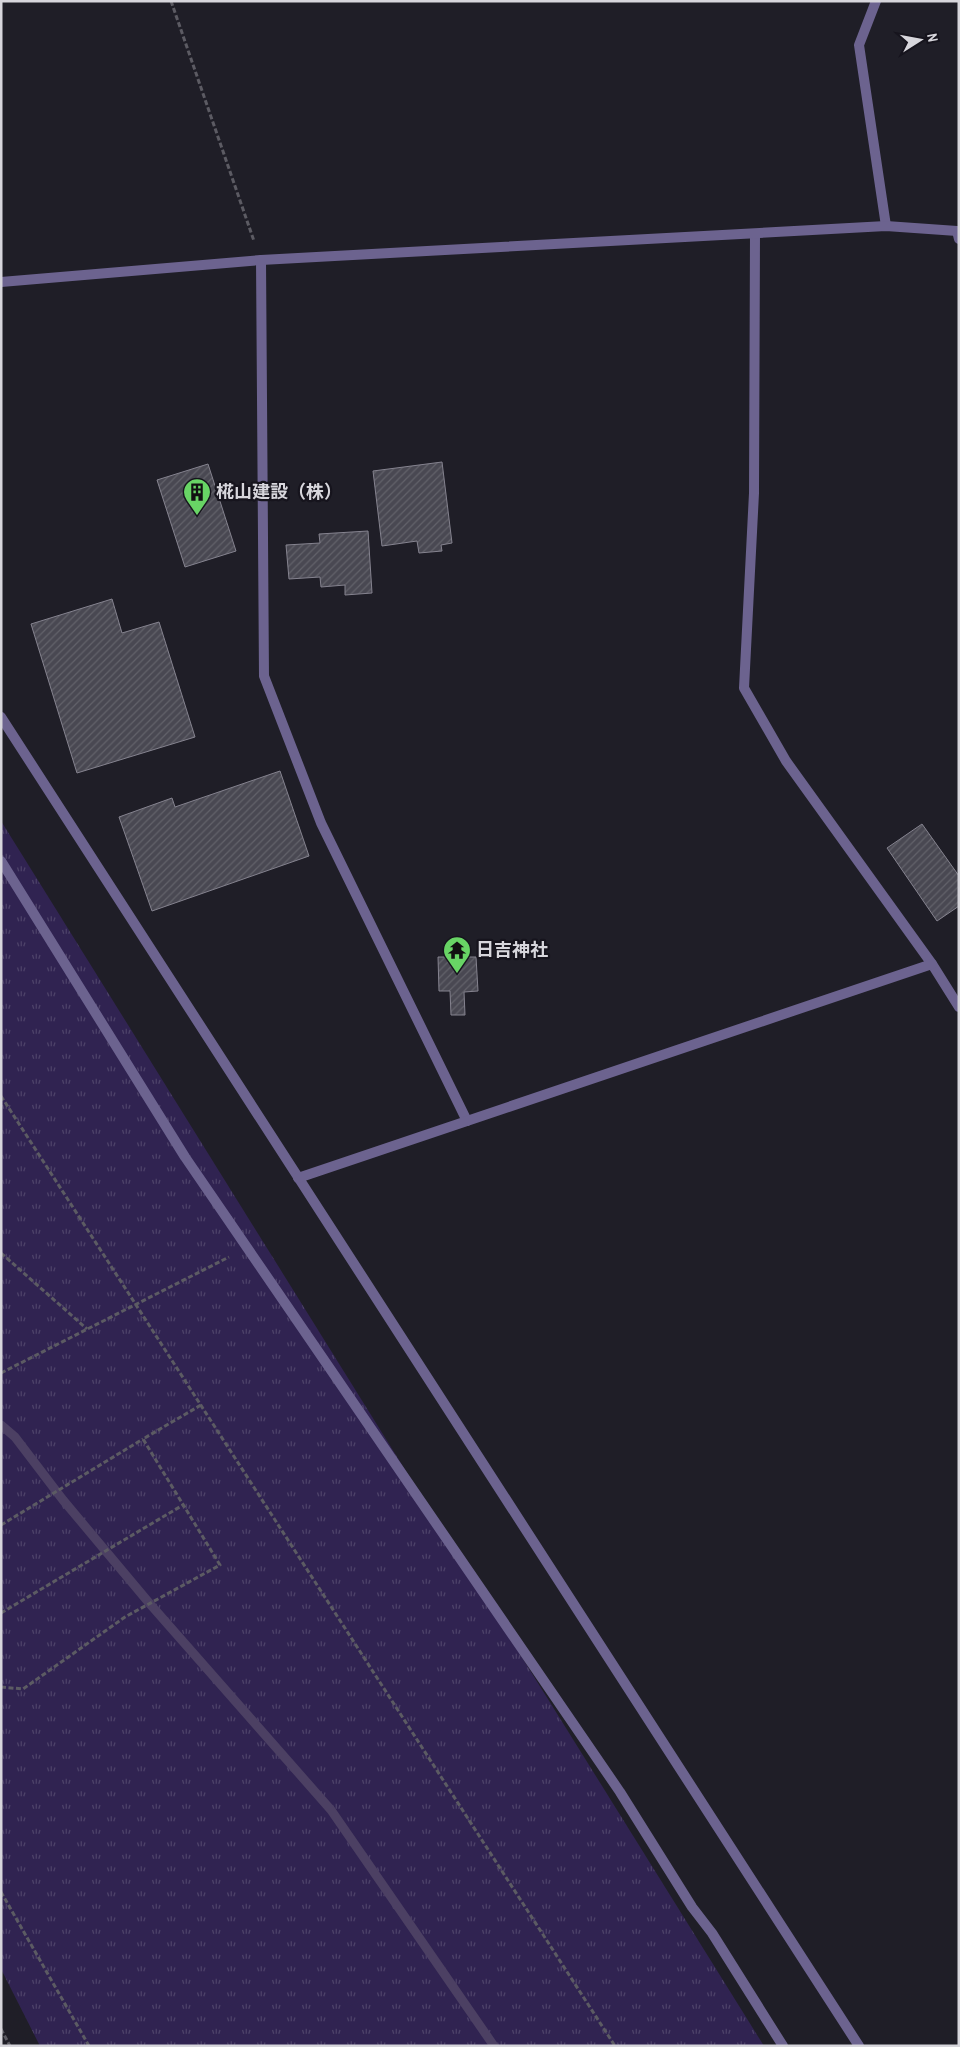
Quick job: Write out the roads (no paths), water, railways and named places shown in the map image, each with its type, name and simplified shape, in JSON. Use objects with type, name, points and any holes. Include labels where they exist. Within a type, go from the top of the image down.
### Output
[{"type":"street","points":[[876,1],[859,45],[886,226]]},
{"type":"street","points":[[1,282],[261,260],[886,226],[957,231],[959,239]]},
{"type":"street","points":[[755,234],[754,493],[744,688],[786,760],[932,964],[959,1008]]},
{"type":"street","points":[[261,260],[264,676],[321,823],[467,1120]]},
{"type":"street","points":[[1,717],[859,2046]]},
{"type":"street","points":[[1,861],[185,1157],[620,1792],[692,1907],[712,1933],[783,2046]]},
{"type":"street","points":[[298,1178],[932,964]]},
{"type":"waterway","points":[[1,1425],[15,1437],[63,1500],[150,1604],[331,1810],[494,2046]]},
{"type":"place","name":"椛山建設（株）","points":[[197,516]]},
{"type":"place","name":"日吉神社","points":[[457,974]]}]
